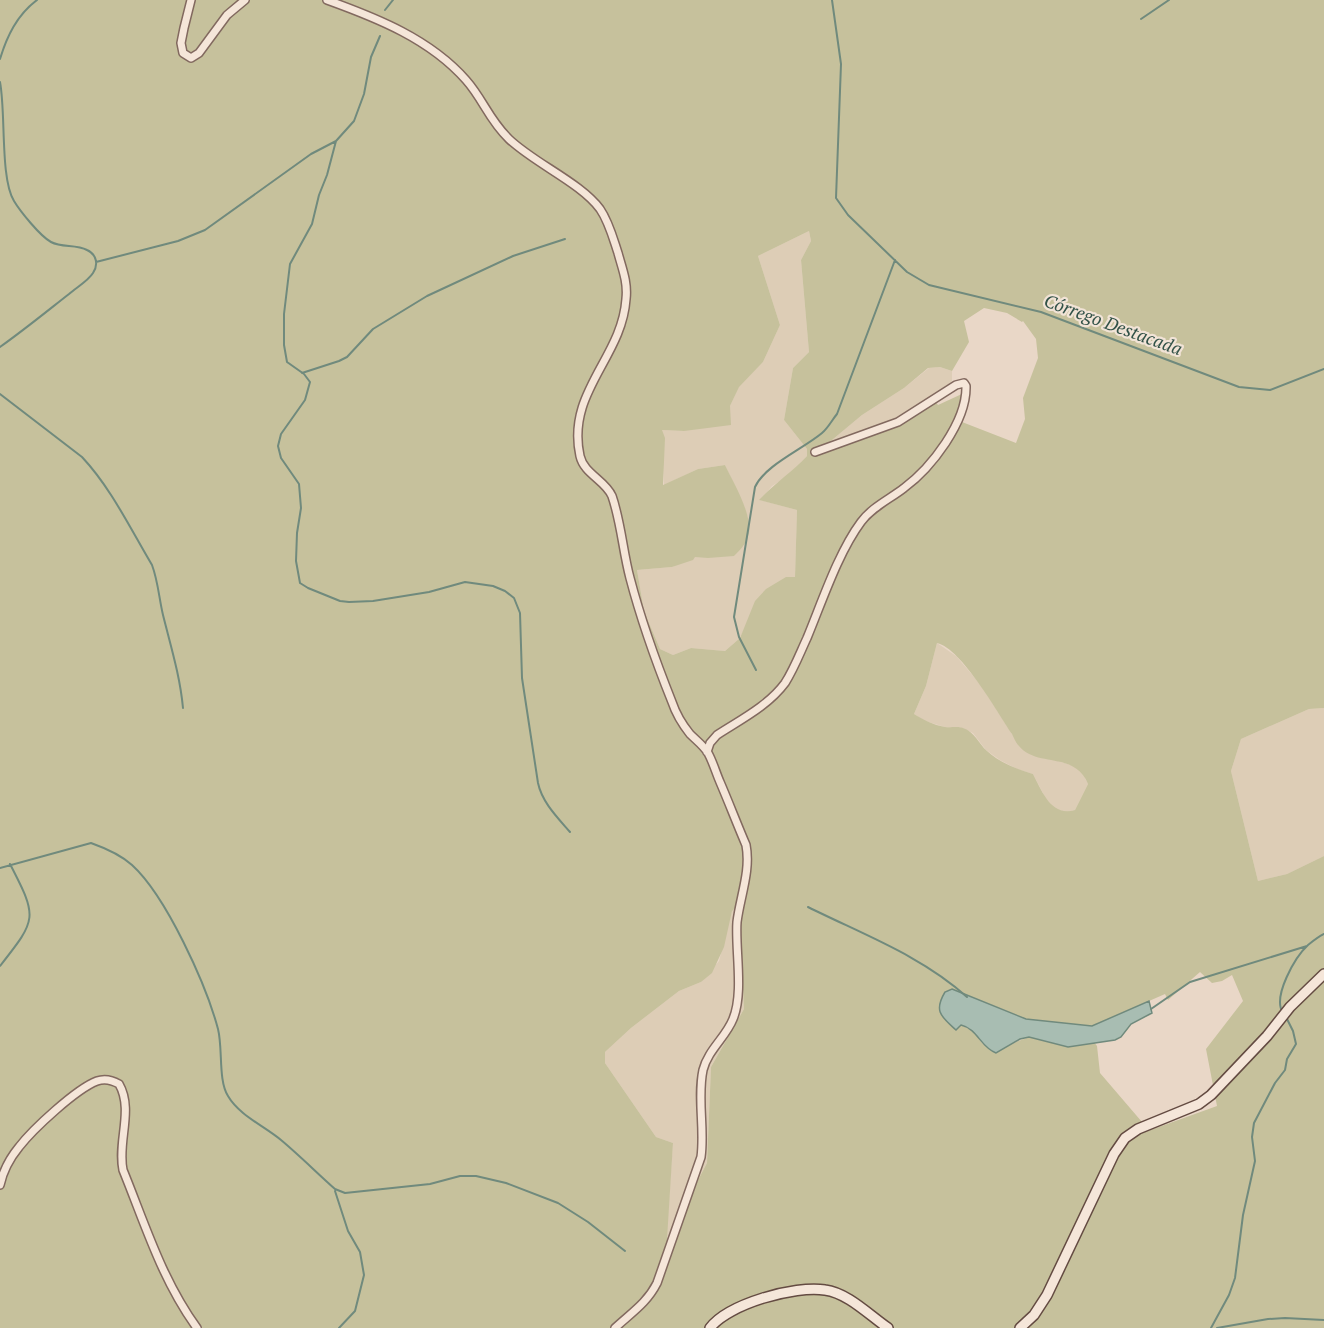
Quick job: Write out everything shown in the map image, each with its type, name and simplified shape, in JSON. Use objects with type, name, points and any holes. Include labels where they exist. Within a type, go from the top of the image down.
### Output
[{"type":"street","points":[[191,0],[181,43],[183,53],[190,58],[199,53],[227,15],[245,0]]},
{"type":"street","points":[[327,0],[414,38],[437,53],[469,83],[498,129],[524,152],[592,200],[607,223],[626,278],[625,315],[614,344],[591,383],[582,407],[579,431],[580,457],[586,468],[608,489],[611,496],[630,578],[662,678],[677,716],[707,752],[748,852],[737,921],[739,955],[736,1012],[704,1067],[701,1157],[661,1274],[651,1296],[615,1328]]},
{"type":"street","points":[[707,752],[710,743],[717,735],[768,701],[784,683],[832,577],[861,522],[872,510],[925,470],[957,423],[964,406],[966,386],[956,385],[898,422],[815,452]]},
{"type":"street","points":[[1020,1328],[1034,1315],[1047,1294],[1114,1154],[1125,1138],[1154,1121],[1206,1100],[1290,1007],[1324,974]]},
{"type":"street","points":[[0,1185],[19,1147],[75,1095],[105,1079],[119,1084],[123,1090],[125,1111],[123,1170],[162,1271],[197,1328]]},
{"type":"street","points":[[710,1328],[725,1313],[741,1305],[785,1293],[825,1290],[839,1295],[888,1328]]},
{"type":"shaded area","points":[[0,0],[1324,0],[1324,708],[1309,709],[1241,739],[1231,771],[1258,881],[1287,874],[1324,856],[1324,1328],[0,1328]],"holes":[[[809,231],[811,241],[801,260],[809,352],[793,368],[784,420],[807,449],[807,456],[759,500],[797,510],[795,577],[786,577],[766,589],[755,601],[740,638],[725,651],[691,648],[673,655],[660,649],[644,611],[637,570],[672,567],[693,560],[695,557],[734,556],[746,542],[749,529],[746,510],[725,465],[698,469],[663,485],[665,438],[662,430],[684,431],[731,425],[730,406],[739,387],[763,362],[780,325],[758,256]],[[984,308],[1007,313],[1023,321],[1036,339],[1038,358],[1023,398],[1025,419],[1016,443],[962,422],[959,414],[964,393],[938,405],[934,400],[884,431],[828,451],[826,445],[862,415],[904,388],[928,368],[940,367],[952,371],[969,342],[964,321]],[[937,643],[947,648],[968,669],[1019,746],[1027,753],[1065,763],[1082,774],[1088,784],[1075,810],[1060,810],[1054,806],[1044,795],[1033,774],[997,759],[967,730],[961,727],[936,725],[914,714],[926,686]],[[745,899],[740,930],[744,1009],[711,1067],[707,1163],[667,1239],[673,1143],[656,1137],[605,1063],[605,1052],[631,1028],[679,991],[701,982],[712,973],[724,947],[732,911]],[[1200,972],[1212,983],[1222,981],[1232,975],[1243,1001],[1206,1049],[1217,1106],[1134,1136],[1142,1122],[1100,1073],[1097,1046],[1094,1042],[1068,1047],[1029,1037],[992,1051],[982,1043],[975,1032],[961,1025],[956,1030],[940,1003],[945,992],[952,989],[1026,1019],[1092,1026],[1165,994],[1168,1000]]]},
{"type":"shaded area","points":[[809,231],[811,241],[801,260],[809,352],[793,368],[784,420],[807,449],[807,456],[788,476],[772,486],[760,500],[797,510],[795,578],[746,625],[740,638],[725,651],[691,648],[673,655],[660,649],[644,611],[637,570],[672,567],[695,556],[743,547],[749,535],[748,518],[744,506],[725,465],[698,469],[664,485],[662,430],[684,431],[730,406],[739,386],[763,362],[780,325],[758,256]]},
{"type":"shaded area","points":[[940,367],[952,371],[952,381],[938,397],[917,413],[828,451],[826,445],[862,415],[904,388],[929,368]]},
{"type":"shaded area","points":[[937,643],[956,656],[981,685],[1012,734],[1047,758],[1081,770],[1088,784],[1075,810],[1068,812],[1056,810],[1046,799],[1033,774],[1000,760],[986,750],[973,733],[960,727],[945,727],[925,721],[914,714],[926,686]]},
{"type":"shaded area","points":[[1324,708],[1324,856],[1287,874],[1258,881],[1231,771],[1241,739],[1309,709]]},
{"type":"shaded area","points":[[746,898],[740,930],[744,1009],[711,1067],[707,1163],[666,1240],[673,1143],[656,1137],[605,1063],[605,1052],[631,1028],[679,991],[701,982],[719,961],[732,910]]},
{"type":"shaded area","points":[[952,989],[1026,1019],[1092,1026],[1149,1001],[1152,1013],[1131,1024],[1121,1037],[1115,1040],[1068,1047],[1029,1037],[1020,1039],[996,1053],[986,1047],[967,1027],[961,1025],[956,1030],[943,1018],[940,1009],[941,999],[945,992]]},
{"type":"waterway","points":[[0,59],[14,26],[37,0]]},
{"type":"waterway","points":[[385,10],[393,0]]},
{"type":"waterway","name":"Córrego Destacada","points":[[832,0],[841,64],[836,198],[848,215],[907,272],[929,285],[1041,312],[1239,387],[1270,390],[1324,369]]},
{"type":"waterway","points":[[1141,19],[1169,0]]},
{"type":"waterway","points":[[96,262],[178,241],[205,230],[311,154],[336,141],[354,121],[364,94],[371,57],[380,36]]},
{"type":"waterway","points":[[0,82],[5,161],[14,201],[46,239],[55,244],[87,250],[96,260],[95,270],[85,281],[0,347]]},
{"type":"waterway","points":[[336,141],[312,224],[290,264],[284,314],[284,345],[287,362],[304,374],[310,382],[305,400],[281,434],[278,446],[281,458],[299,484],[301,508],[296,561],[300,583],[340,601],[349,602],[373,601],[429,592],[465,582],[493,586],[514,598],[520,613],[522,678],[538,783],[546,803],[570,832]]},
{"type":"waterway","points":[[302,373],[347,357],[373,329],[427,296],[513,256],[565,239]]},
{"type":"waterway","points":[[756,670],[739,637],[734,617],[755,487],[776,464],[822,433],[837,414],[895,260]]},
{"type":"waterway","points":[[0,394],[82,457],[102,482],[128,523],[154,571],[183,708]]},
{"type":"waterway","points":[[0,868],[91,843],[113,852],[132,865],[145,879],[171,919],[204,989],[218,1029],[223,1082],[228,1096],[239,1109],[281,1140],[335,1189],[345,1193],[430,1184],[460,1176],[476,1176],[506,1183],[558,1203],[588,1222],[625,1251]]},
{"type":"waterway","points":[[0,966],[21,938],[29,918],[25,896],[10,864]]},
{"type":"waterway","points":[[808,907],[931,969],[967,997]]},
{"type":"waterway","name":"Córrego Destacada","points":[[1283,1013],[1280,997],[1291,968],[1308,945],[1324,934]]},
{"type":"waterway","points":[[1151,1009],[1190,982],[1307,946]]},
{"type":"waterway","name":"Córrego Destacada","points":[[1211,1328],[1229,1295],[1235,1278],[1243,1215],[1255,1161],[1252,1137],[1254,1123],[1275,1083],[1285,1070],[1287,1059],[1296,1044],[1286,1017]]},
{"type":"waterway","points":[[335,1191],[348,1231],[360,1252],[364,1275],[355,1311],[339,1328]]},
{"type":"waterway","points":[[1217,1328],[1268,1319],[1324,1320]]}]
